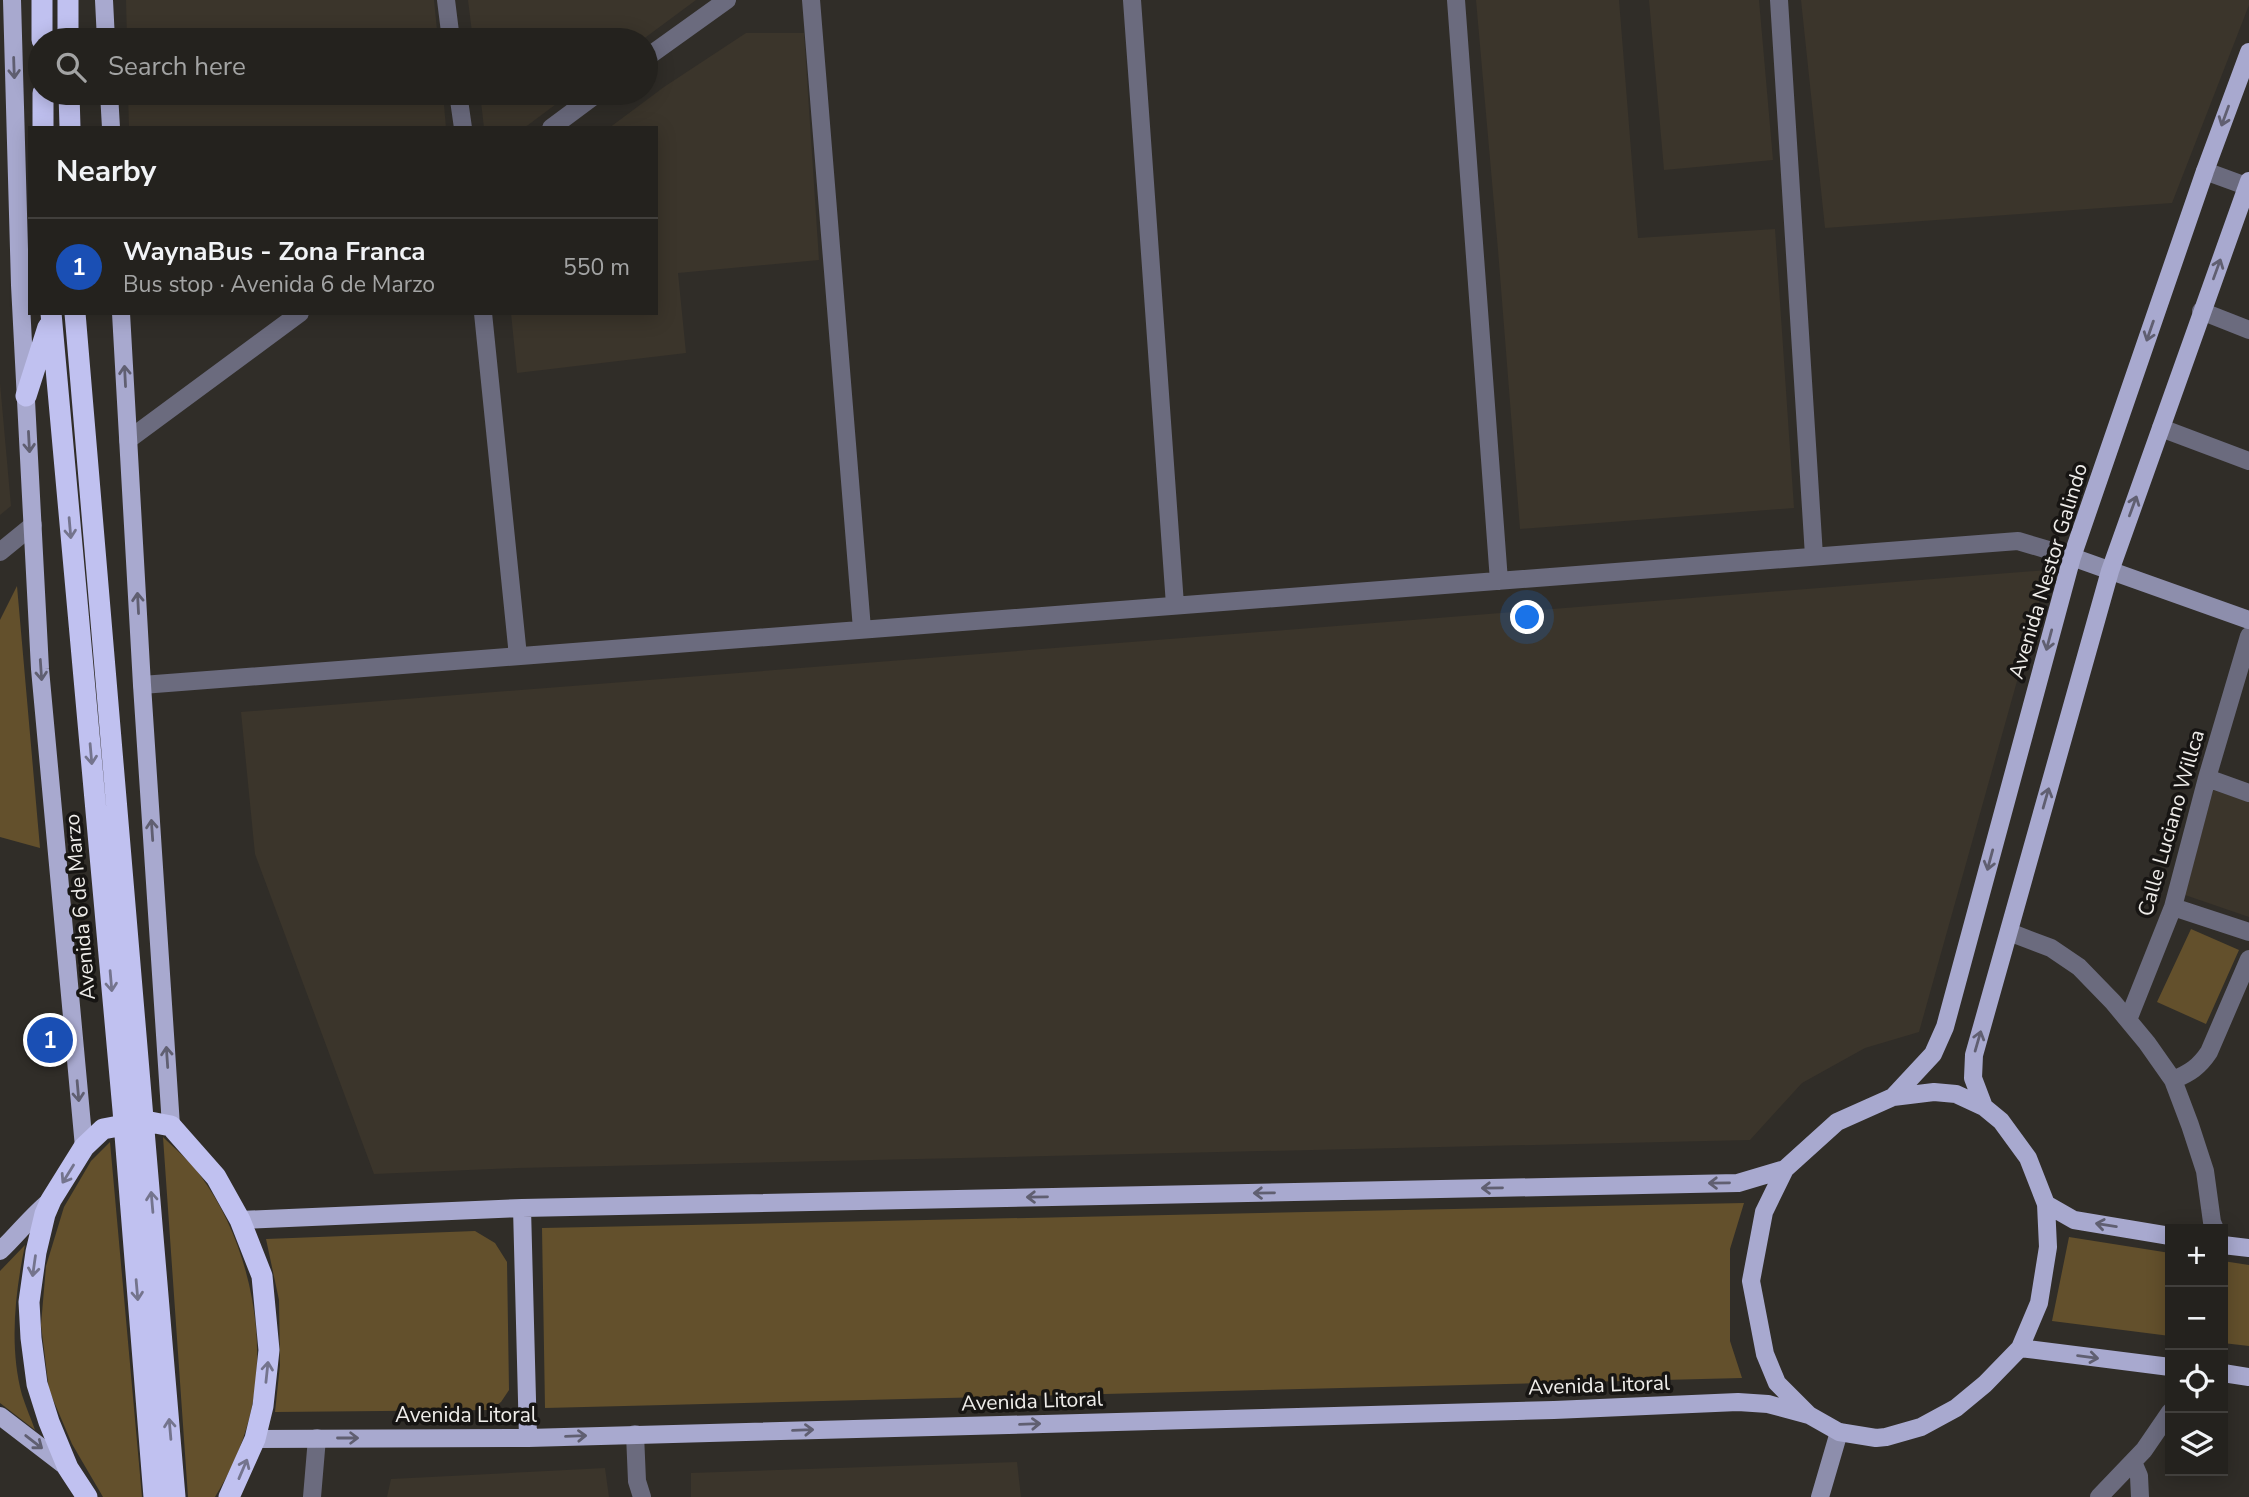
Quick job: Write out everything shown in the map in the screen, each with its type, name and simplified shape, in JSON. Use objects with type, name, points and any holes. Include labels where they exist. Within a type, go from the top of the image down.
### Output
[{"type":"highway","points":[[42,0],[42,28]]},
{"type":"highway","points":[[68,0],[68,28]]},
{"type":"highway","points":[[43,105],[43,126]]},
{"type":"highway","points":[[69,105],[70,126]]},
{"type":"highway","points":[[26,396],[51,315]]},
{"type":"highway","name":"Avenida 6 de Marzo","points":[[51,315],[124,1124],[154,1497]]},
{"type":"highway","points":[[75,315],[175,1497]]},
{"type":"highway","points":[[87,1497],[68,1468],[37,1384],[29,1302],[36,1252],[51,1200],[84,1147],[103,1129],[145,1121],[171,1126],[216,1177],[240,1220],[262,1276],[269,1350],[263,1406],[255,1439],[229,1497]]},
{"type":"main road","name":"Avenida 6 de Marzo","points":[[12,0],[20,285],[40,669],[84,1147]]},
{"type":"main road","points":[[104,0],[105,28]]},
{"type":"main road","name":"Avenida Nestor Galindo","points":[[1893,1097],[1933,1054],[1945,1027],[2072,557],[2205,171],[2249,52]]},
{"type":"main road","points":[[110,105],[111,126]]},
{"type":"main road","points":[[1984,1107],[1973,1078],[1974,1055],[2110,570],[2248,185]]},
{"type":"main road","points":[[121,315],[171,1126]]},
{"type":"main road","points":[[1934,1092],[1956,1094],[1984,1107],[2001,1121],[2028,1157],[2046,1204],[2048,1247],[2039,1303],[2020,1348],[1985,1384],[1956,1408],[1921,1427],[1876,1438],[1839,1432],[1809,1415],[1777,1383],[1765,1354],[1751,1281],[1764,1212],[1786,1169],[1838,1122],[1893,1097],[1934,1092]]},
{"type":"main road","points":[[240,1220],[522,1208],[1738,1183],[1786,1169]]},
{"type":"main road","points":[[0,1251],[22,1230],[31,1216],[51,1200]]},
{"type":"main road","points":[[2046,1204],[2074,1220],[2165,1235]]},
{"type":"main road","points":[[522,1208],[528,1438]]},
{"type":"main road","points":[[2228,1246],[2249,1248]]},
{"type":"main road","points":[[2020,1348],[2165,1366]]},
{"type":"main road","points":[[2228,1374],[2249,1377]]},
{"type":"main road","name":"Avenida Litoral","points":[[255,1439],[528,1438],[1554,1410],[1738,1402],[1768,1404],[1809,1415]]},
{"type":"main road","points":[[0,1416],[68,1468]]},
{"type":"street","points":[[446,0],[450,28]]},
{"type":"street","points":[[658,49],[727,0]]},
{"type":"street","points":[[811,0],[862,629]]},
{"type":"street","points":[[1132,0],[1175,605]]},
{"type":"street","points":[[1456,0],[1499,580]]},
{"type":"street","points":[[1779,0],[1814,556]]},
{"type":"street","points":[[460,105],[463,126]]},
{"type":"street","points":[[554,126],[582,105]]},
{"type":"street","points":[[2205,171],[2248,185]]},
{"type":"street","points":[[2201,312],[2249,330]]},
{"type":"street","points":[[128,440],[297,315]]},
{"type":"street","points":[[483,315],[518,656]]},
{"type":"street","points":[[2161,428],[2249,461]]},
{"type":"street","points":[[0,552],[33,525]]},
{"type":"street","points":[[142,685],[2018,541],[2072,557],[2249,620]]},
{"type":"street","name":"Calle Luciano Willca","points":[[2128,1020],[2173,907],[2249,636]]},
{"type":"street","points":[[2207,779],[2249,793]]},
{"type":"street","points":[[2173,907],[2249,932]]},
{"type":"street","points":[[2009,932],[2051,948],[2079,967],[2128,1020],[2173,1080],[2205,1171],[2213,1224]]},
{"type":"street","points":[[2173,1080],[2190,1073],[2201,1064],[2209,1052],[2249,959]]},
{"type":"street","points":[[2098,1497],[2144,1450],[2169,1413]]},
{"type":"street","points":[[1820,1497],[1839,1432]]},
{"type":"street","points":[[635,1434],[637,1481],[642,1497]]},
{"type":"street","points":[[312,1497],[317,1438]]},
{"type":"street","points":[[2133,1462],[2139,1476],[2140,1497]]},
{"type":"shaded area","points":[[126,0],[434,0],[437,28],[127,28]]},
{"type":"shaded area","points":[[468,0],[696,0],[658,28],[472,28]]},
{"type":"shaded area","points":[[1476,0],[1619,0],[1638,238],[1775,229],[1794,508],[1520,529]]},
{"type":"shaded area","points":[[1649,0],[1759,0],[1773,160],[1664,170]]},
{"type":"shaded area","points":[[1801,0],[2249,0],[2249,5],[2172,203],[1825,228]]},
{"type":"shaded area","points":[[746,33],[804,33],[819,260],[678,273],[686,353],[517,373],[511,315],[658,315],[658,126],[612,126],[640,105],[658,105],[658,91]]},
{"type":"shaded area","points":[[128,105],[444,105],[446,126],[129,126]]},
{"type":"shaded area","points":[[481,105],[555,105],[527,126],[484,126]]},
{"type":"shaded area","points":[[0,383],[11,506],[0,515]]},
{"type":"shaded area","points":[[2048,570],[1919,1032],[1865,1048],[1802,1083],[1750,1140],[518,1168],[374,1174],[255,854],[241,712]]},
{"type":"shaded area","points":[[17,586],[40,848],[0,837],[0,620]]},
{"type":"shaded area","points":[[2213,790],[2249,802],[2249,917],[2185,895]]},
{"type":"shaded area","points":[[2191,929],[2239,950],[2206,1024],[2157,1002]]},
{"type":"shaded area","points":[[163,1137],[200,1175],[217,1201],[243,1260],[256,1324],[255,1389],[249,1419],[235,1459],[215,1497],[188,1497]]},
{"type":"shaded area","points":[[110,1142],[142,1497],[103,1497],[72,1444],[49,1390],[41,1325],[46,1266],[64,1207],[91,1161]]},
{"type":"shaded area","points":[[1744,1203],[1730,1249],[1730,1341],[1742,1378],[545,1408],[542,1228]]},
{"type":"shaded area","points":[[475,1231],[495,1243],[507,1262],[509,1390],[501,1402],[490,1410],[275,1412],[280,1365],[279,1300],[266,1239]]},
{"type":"shaded area","points":[[2069,1237],[2165,1252],[2165,1335],[2052,1321]]},
{"type":"shaded area","points":[[25,1245],[16,1301],[16,1358],[22,1395],[35,1430],[0,1403],[0,1271]]},
{"type":"shaded area","points":[[2228,1262],[2249,1265],[2249,1346],[2228,1344]]},
{"type":"shaded area","points":[[1017,1462],[1021,1497],[691,1497],[691,1473]]},
{"type":"shaded area","points":[[605,1468],[609,1497],[387,1497],[391,1479]]},
{"type":"place","name":"WaynaBus - Zona Franca","points":[[50,1040]]}]
